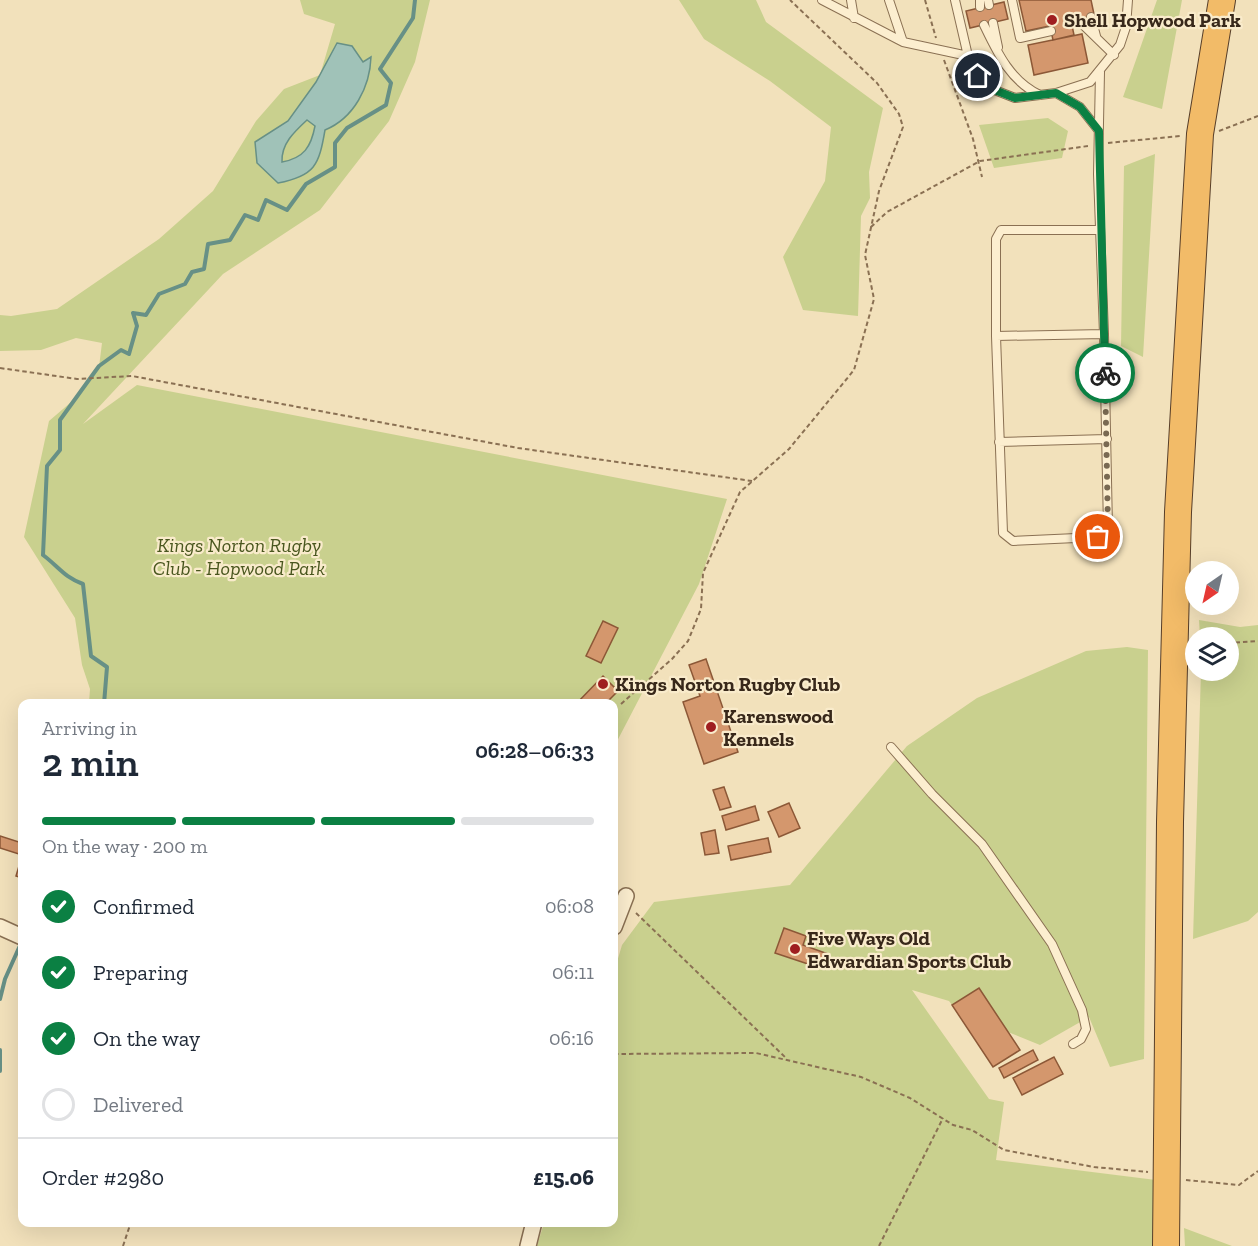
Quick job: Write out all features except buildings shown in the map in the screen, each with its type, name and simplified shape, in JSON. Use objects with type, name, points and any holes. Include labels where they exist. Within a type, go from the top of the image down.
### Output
[{"type":"highway","points":[[1166,1246],[1170,822],[1190,135],[1214,36],[1225,4]]},
{"type":"street","points":[[618,917],[626,896]]},
{"type":"street","points":[[0,927],[18,935]]},
{"type":"street","points":[[528,1246],[533,1227]]},
{"type":"lane","points":[[822,0],[903,42],[968,56]]},
{"type":"lane","points":[[851,0],[854,18]]},
{"type":"lane","points":[[889,0],[903,42]]},
{"type":"lane","points":[[955,0],[968,56],[978,76],[1003,95],[1015,98],[1056,93],[1090,82],[1114,55],[1126,27],[1128,0]]},
{"type":"lane","points":[[1012,0],[1020,38],[1047,30]]},
{"type":"lane","points":[[1091,17],[1096,36]]},
{"type":"lane","points":[[1072,27],[1082,22],[1114,55]]},
{"type":"lane","points":[[988,24],[1001,60],[1026,88],[1041,95]]},
{"type":"lane","points":[[1100,72],[1098,144],[1108,528],[1098,537],[1013,541],[1003,533],[996,336],[996,239],[1001,230],[1100,230]]},
{"type":"lane","points":[[1056,93],[1080,107],[1099,131]]},
{"type":"lane","points":[[996,336],[1104,334]]},
{"type":"lane","points":[[999,442],[1107,439]]},
{"type":"lane","points":[[891,747],[932,794],[982,844],[1052,944],[1082,1010],[1085,1034],[1073,1044]]},
{"type":"path","points":[[621,704],[672,659],[692,634],[701,609],[703,573],[740,492],[789,449],[854,370],[874,299],[865,255],[879,191],[902,135],[903,127],[899,114],[877,83],[790,0]]},
{"type":"path","points":[[925,0],[940,51],[980,161],[982,177]]},
{"type":"path","points":[[870,228],[887,212],[980,161],[1228,129],[1258,116]]},
{"type":"path","points":[[0,368],[77,379],[132,376],[518,447],[752,481]]},
{"type":"path","points":[[1239,642],[1258,641]]},
{"type":"path","points":[[626,896],[637,915],[789,1061]]},
{"type":"path","points":[[618,1054],[756,1053],[861,1077],[910,1098],[964,1130],[972,1130],[1004,1150],[1095,1167],[1166,1173],[1194,1183],[1239,1185],[1258,1171]]},
{"type":"path","points":[[879,1246],[943,1118]]},
{"type":"path","points":[[123,1246],[129,1227]]},
{"type":"green space","name":"Kings Norton Rugby Club - Hopwood Park","points":[[300,0],[430,0],[415,62],[389,121],[320,210],[223,274],[83,424],[137,385],[727,499],[699,584],[618,739],[618,699],[89,699],[90,689],[82,665],[75,618],[24,537],[49,421],[77,397],[99,367],[102,343],[76,338],[41,350],[0,351],[0,315],[11,316],[57,309],[159,239],[213,191],[256,121],[284,89],[320,75],[335,24],[304,14]]},
{"type":"green space","points":[[679,0],[756,0],[766,22],[883,108],[869,172],[870,198],[861,216],[858,316],[803,310],[783,257],[825,181],[831,127],[770,81],[704,39]]},
{"type":"green space","points":[[1157,0],[1182,0],[1162,109],[1123,97]]},
{"type":"green space","points":[[1048,118],[1068,131],[1062,158],[994,168],[979,125]]},
{"type":"green space","points":[[1155,154],[1143,357],[1121,346],[1124,166]]},
{"type":"green space","points":[[1199,620],[1240,627],[1258,625],[1258,912],[1248,921],[1193,939],[1201,681],[1239,681],[1239,627],[1199,627]]},
{"type":"green space","points":[[1127,647],[1148,650],[1144,1059],[1110,1067],[1089,1017],[1040,1045],[1008,1032],[979,988],[952,1005],[949,1001],[912,990],[989,1099],[1004,1102],[996,1160],[1156,1180],[1153,1246],[537,1246],[543,1227],[618,1227],[618,958],[622,945],[654,902],[790,885],[907,746],[977,698],[1086,651]]},
{"type":"green space","points":[[1184,1228],[1232,1246],[1185,1246]]},
{"type":"water","points":[[337,43],[352,46],[363,62],[371,57],[364,90],[359,100],[344,118],[325,130],[320,152],[313,167],[300,177],[278,183],[257,163],[255,142],[288,121],[316,82]],"holes":[[[307,120],[315,126],[309,146],[296,158],[282,162],[286,144],[293,134]]]},
{"type":"waterway","points":[[104,699],[107,667],[91,656],[83,584],[66,575],[43,555],[47,466],[60,450],[60,420],[99,366],[121,350],[129,354],[137,326],[133,313],[146,315],[159,294],[185,284],[192,272],[204,269],[208,244],[230,240],[245,215],[258,220],[266,200],[287,210],[306,184],[335,167],[335,143],[347,128],[386,105],[391,83],[380,69],[413,18],[415,0]]},
{"type":"waterway","points":[[0,999],[5,979],[18,950]]},
{"type":"waterway","points":[[0,1050],[0,1071]]},
{"type":"way so far","points":[[1098,537],[1108,528],[1105,373]]},
{"type":"place","name":"Shell Hopwood Park","points":[[1052,20]]},
{"type":"place","name":"Kings Norton Rugby Club","points":[[603,684]]},
{"type":"place","name":"Karenswood Kennels","points":[[711,727]]},
{"type":"place","name":"Five Ways Old Edwardian Sports Club","points":[[795,949]]},
{"type":"route","points":[[978,76],[992,89],[1015,98],[1056,93],[1080,107],[1099,131],[1098,174],[1105,373]]}]
